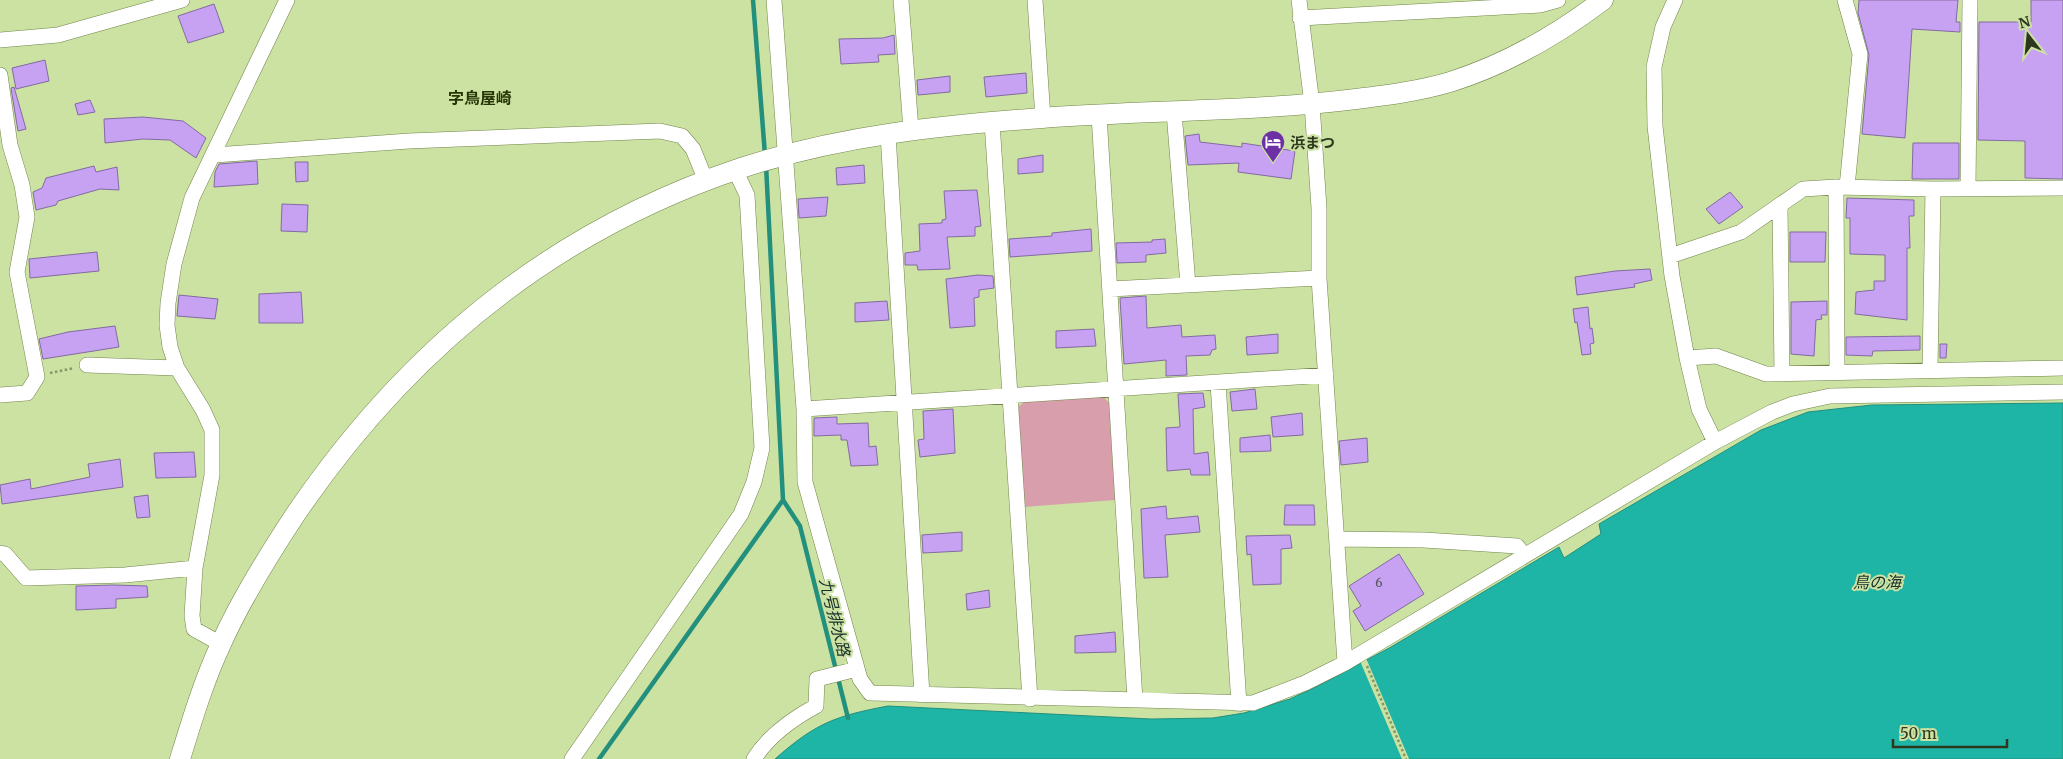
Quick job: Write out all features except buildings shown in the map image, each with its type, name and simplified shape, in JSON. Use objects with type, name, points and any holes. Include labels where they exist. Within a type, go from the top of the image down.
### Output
[{"type":"street","points":[[0,40],[58,36],[182,0]]},
{"type":"street","points":[[221,644],[194,629],[192,616],[195,568],[212,475],[212,430],[203,410],[177,368],[170,347],[167,324],[174,264],[192,198],[215,155],[287,0]]},
{"type":"street","points":[[774,0],[780,157],[804,409],[805,482],[853,669],[870,693],[1030,699],[1253,703],[1304,684],[1345,663],[1715,442],[1772,412],[1793,404],[1830,396],[2063,392]]},
{"type":"street","points":[[901,0],[911,130]]},
{"type":"street","points":[[1035,0],[1043,118]]},
{"type":"street","points":[[1298,0],[1312,104],[1319,208],[1319,278],[1345,663]]},
{"type":"street","points":[[1300,18],[1540,5],[1558,0],[1576,20]]},
{"type":"street","points":[[180,759],[221,644],[269,554],[321,477],[365,421],[396,387],[442,342],[497,295],[569,247],[654,203],[742,168],[780,157],[888,134],[911,130],[1043,118],[1312,104],[1413,91],[1451,82],[1530,48],[1576,20],[1604,0]]},
{"type":"street","points":[[1675,0],[1663,27],[1654,67],[1655,126],[1670,256],[1687,358],[1699,410],[1715,442]]},
{"type":"street","points":[[1837,372],[1841,187],[1860,54],[1845,0]]},
{"type":"street","points":[[1968,188],[1970,0]]},
{"type":"street","points":[[0,75],[10,144],[22,185],[27,217],[18,272],[37,375],[27,393],[0,395]]},
{"type":"street","points":[[1174,112],[1188,285]]},
{"type":"street","points":[[1099,115],[1135,700]]},
{"type":"street","points":[[992,122],[1030,699]]},
{"type":"street","points":[[215,155],[409,141],[660,131],[682,136],[693,149],[706,181]]},
{"type":"street","points":[[888,134],[922,695]]},
{"type":"street","points":[[572,759],[741,514],[754,482],[762,448],[747,195],[742,168]]},
{"type":"street","points":[[1670,256],[1741,232],[1803,189],[1841,187],[1933,189],[2063,188]]},
{"type":"street","points":[[1930,370],[1933,189]]},
{"type":"street","points":[[1780,205],[1782,374]]},
{"type":"street","points":[[1110,289],[1319,278]]},
{"type":"street","points":[[1687,358],[1716,356],[1766,374],[2063,368]]},
{"type":"street","points":[[88,365],[177,368]]},
{"type":"street","points":[[804,409],[903,401],[1326,375]]},
{"type":"street","points":[[1218,383],[1239,704]]},
{"type":"street","points":[[1337,540],[1484,543],[1516,546],[1524,555]]},
{"type":"street","points":[[0,553],[4,554],[26,578],[125,575],[195,568]]},
{"type":"street","points":[[754,759],[764,743],[795,717],[816,706],[817,679],[853,669]]},
{"type":"path","points":[[37,375],[88,365]]},
{"type":"path","points":[[1361,654],[1406,759]]},
{"type":"shaded area","points":[[1102,395],[1109,403],[1115,500],[1024,507],[1018,407],[1024,402]]},
{"type":"water","name":"鳥の海","points":[[2063,403],[2063,759],[775,759],[802,737],[827,723],[854,713],[888,706],[1151,719],[1213,718],[1244,713],[1290,699],[1318,686],[1391,647],[1559,547],[1564,558],[1601,534],[1599,524],[1761,430],[1808,412],[1872,405]]},
{"type":"pier","points":[[1366,658],[1409,759],[1402,759],[1360,661]]},
{"type":"waterway","points":[[753,0],[765,155]]},
{"type":"waterway","name":"九号排水路","points":[[766,165],[783,500],[800,526],[848,718]]},
{"type":"waterway","points":[[599,759],[783,500]]},
{"type":"place","name":"浜まつ","points":[[1273,163]]},
{"type":"district","name":"字鳥屋崎","points":[[480,98]]}]
